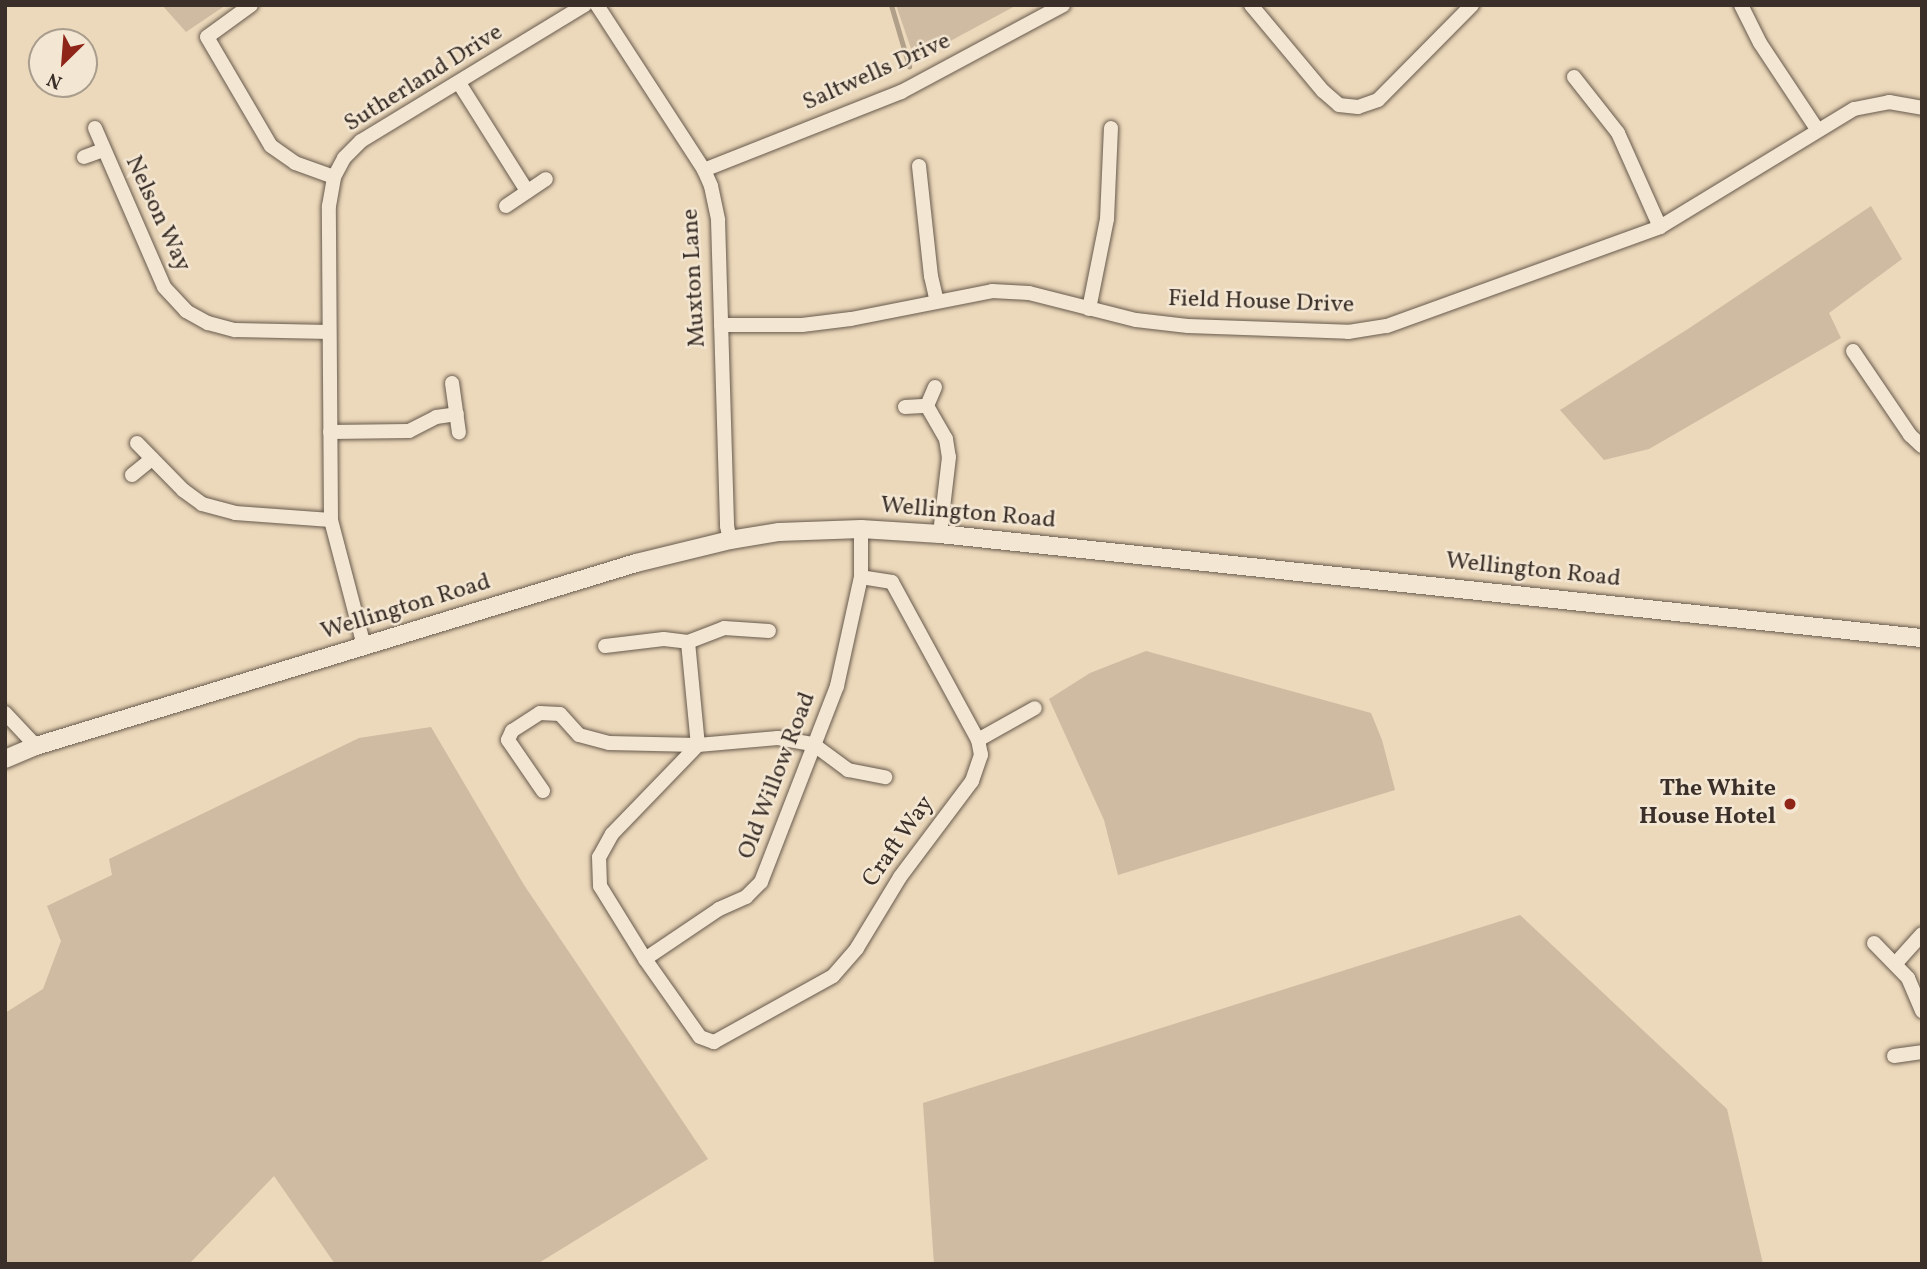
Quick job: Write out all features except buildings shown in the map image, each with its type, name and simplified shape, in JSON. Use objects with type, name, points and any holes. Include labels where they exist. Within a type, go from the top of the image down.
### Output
[{"type":"street","points":[[251,5],[206,37],[271,146],[295,163],[334,177]]},
{"type":"street","name":"Sutherland Drive","points":[[364,646],[331,520],[330,206],[334,177],[344,158],[361,142],[585,5]]},
{"type":"street","name":"Muxton Lane","points":[[597,5],[704,170],[718,220],[727,526],[730,540]]},
{"type":"street","name":"Saltwells Drive","points":[[704,170],[901,92],[1063,5]]},
{"type":"street","points":[[1251,5],[1323,91],[1339,105],[1358,107],[1378,100],[1472,5]]},
{"type":"street","points":[[1741,5],[1760,43],[1817,129]]},
{"type":"street","points":[[1574,77],[1618,133],[1660,227]]},
{"type":"street","points":[[459,83],[527,191]]},
{"type":"street","name":"Field House Drive","points":[[721,325],[802,325],[851,319],[992,291],[1017,292],[1136,320],[1188,326],[1348,332],[1387,326],[1660,227],[1854,108],[1889,102],[1922,108]]},
{"type":"street","name":"Nelson Way","points":[[95,128],[164,286],[186,311],[208,323],[235,330],[329,332]]},
{"type":"street","points":[[1088,309],[1107,219],[1111,128]]},
{"type":"street","name":"Nelson Way","points":[[84,158],[103,150]]},
{"type":"street","points":[[919,166],[931,276],[937,301]]},
{"type":"street","points":[[506,206],[546,179]]},
{"type":"street","points":[[1853,351],[1910,435],[1922,446]]},
{"type":"street","points":[[452,383],[460,433]]},
{"type":"street","points":[[927,406],[935,387]]},
{"type":"street","points":[[905,407],[927,406]]},
{"type":"street","points":[[927,406],[946,439],[949,457],[940,534]]},
{"type":"street","points":[[330,432],[409,431],[436,417],[457,414]]},
{"type":"street","points":[[137,443],[183,490],[202,504],[235,513],[331,520]]},
{"type":"street","points":[[132,475],[152,459]]},
{"type":"street","points":[[861,529],[861,577],[892,582],[978,740],[1035,708]]},
{"type":"street","name":"Wellington Road","points":[[5,759],[36,746],[636,563],[730,540],[779,532],[861,529],[940,534],[1922,638]]},
{"type":"street","name":"Old Willow Road","points":[[645,959],[719,909],[746,897],[761,882],[837,685],[861,577]]},
{"type":"street","points":[[605,646],[664,639],[688,642],[724,628],[769,631]]},
{"type":"street","points":[[645,959],[600,886],[599,857],[612,834],[698,745],[688,642]]},
{"type":"street","points":[[5,713],[17,722],[36,746]]},
{"type":"street","points":[[542,791],[508,740],[512,732],[540,713],[560,714],[579,736],[609,743],[698,745],[778,738],[813,744],[848,770],[885,777]]},
{"type":"street","name":"Craft Way","points":[[645,959],[700,1037],[714,1042],[833,976],[856,948],[900,877],[972,781],[981,755],[978,740]]},
{"type":"street","points":[[1896,962],[1922,934]]},
{"type":"street","points":[[1874,943],[1896,962],[1914,989],[1922,1011]]},
{"type":"street","points":[[1894,1056],[1922,1052]]},
{"type":"shaded area","points":[[162,5],[226,5],[186,32]]},
{"type":"shaded area","points":[[896,5],[1017,5],[915,60]]},
{"type":"shaded area","points":[[1871,206],[1902,259],[1829,313],[1841,338],[1649,449],[1604,460],[1560,410],[1691,327]]},
{"type":"shaded area","points":[[1146,651],[1371,713],[1382,740],[1395,790],[1118,875],[1104,820],[1049,699],[1090,673]]},
{"type":"shaded area","points":[[431,727],[524,885],[708,1159],[537,1264],[335,1264],[274,1176],[189,1264],[5,1264],[5,1013],[43,989],[61,941],[47,906],[112,875],[109,859],[359,738]]},
{"type":"shaded area","points":[[1520,915],[1727,1109],[1763,1264],[934,1264],[923,1103]]},
{"type":"waterway","points":[[891,5],[909,66]]},
{"type":"place","name":"The White House Hotel","points":[[1790,804]]}]
